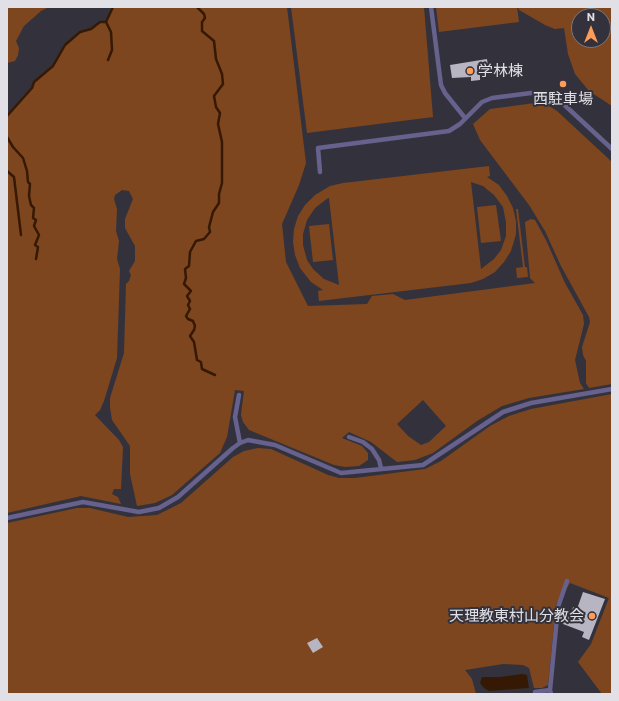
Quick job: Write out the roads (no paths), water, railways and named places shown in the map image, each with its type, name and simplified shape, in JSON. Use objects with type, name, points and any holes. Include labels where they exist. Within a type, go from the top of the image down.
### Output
[{"type":"lane","points":[[431,7],[441,85],[445,94],[465,118]]},
{"type":"lane","points":[[320,172],[318,148],[444,132],[456,127],[478,104],[486,100],[531,93],[553,96],[563,103],[612,149]]},
{"type":"lane","points":[[7,518],[83,502],[133,511],[160,508],[178,498],[240,443],[248,440],[266,442],[341,473],[414,466],[429,462],[494,417],[512,409],[532,403],[612,389]]},
{"type":"lane","points":[[239,395],[235,417],[240,443]]},
{"type":"lane","points":[[349,437],[363,442],[372,449],[379,460],[381,468]]},
{"type":"lane","points":[[535,692],[550,692],[557,614],[567,582]]},
{"type":"waterway","points":[[7,116],[32,88],[34,82],[53,66],[65,45],[80,32],[91,29],[100,22],[106,22],[113,7]]},
{"type":"waterway","points":[[197,7],[204,14],[205,18],[202,22],[202,31],[214,41],[216,59],[222,74],[223,84],[214,96],[216,107],[220,113],[218,124],[222,142],[222,183],[219,194],[219,203],[213,212],[209,227],[210,232],[204,239],[196,241],[190,252],[189,266],[185,269],[186,278],[184,284],[191,291],[187,296],[190,301],[188,305],[190,309],[186,316],[188,319],[193,321],[195,326],[190,336],[194,342],[197,360],[201,362],[202,369],[215,375]]},
{"type":"waterway","points":[[106,22],[111,32],[112,50],[108,60]]},
{"type":"waterway","points":[[7,137],[13,147],[23,158],[27,171],[28,182],[30,184],[29,196],[31,205],[34,208],[33,218],[36,220],[34,226],[39,235],[35,245],[38,247],[36,259]]},
{"type":"waterway","points":[[7,171],[14,177],[21,235]]},
{"type":"place","name":"学林棟","points":[[470,71]]},
{"type":"place","name":"西駐車場","points":[[563,84]]},
{"type":"place","name":"天理教東村山分教会","points":[[592,616]]}]
